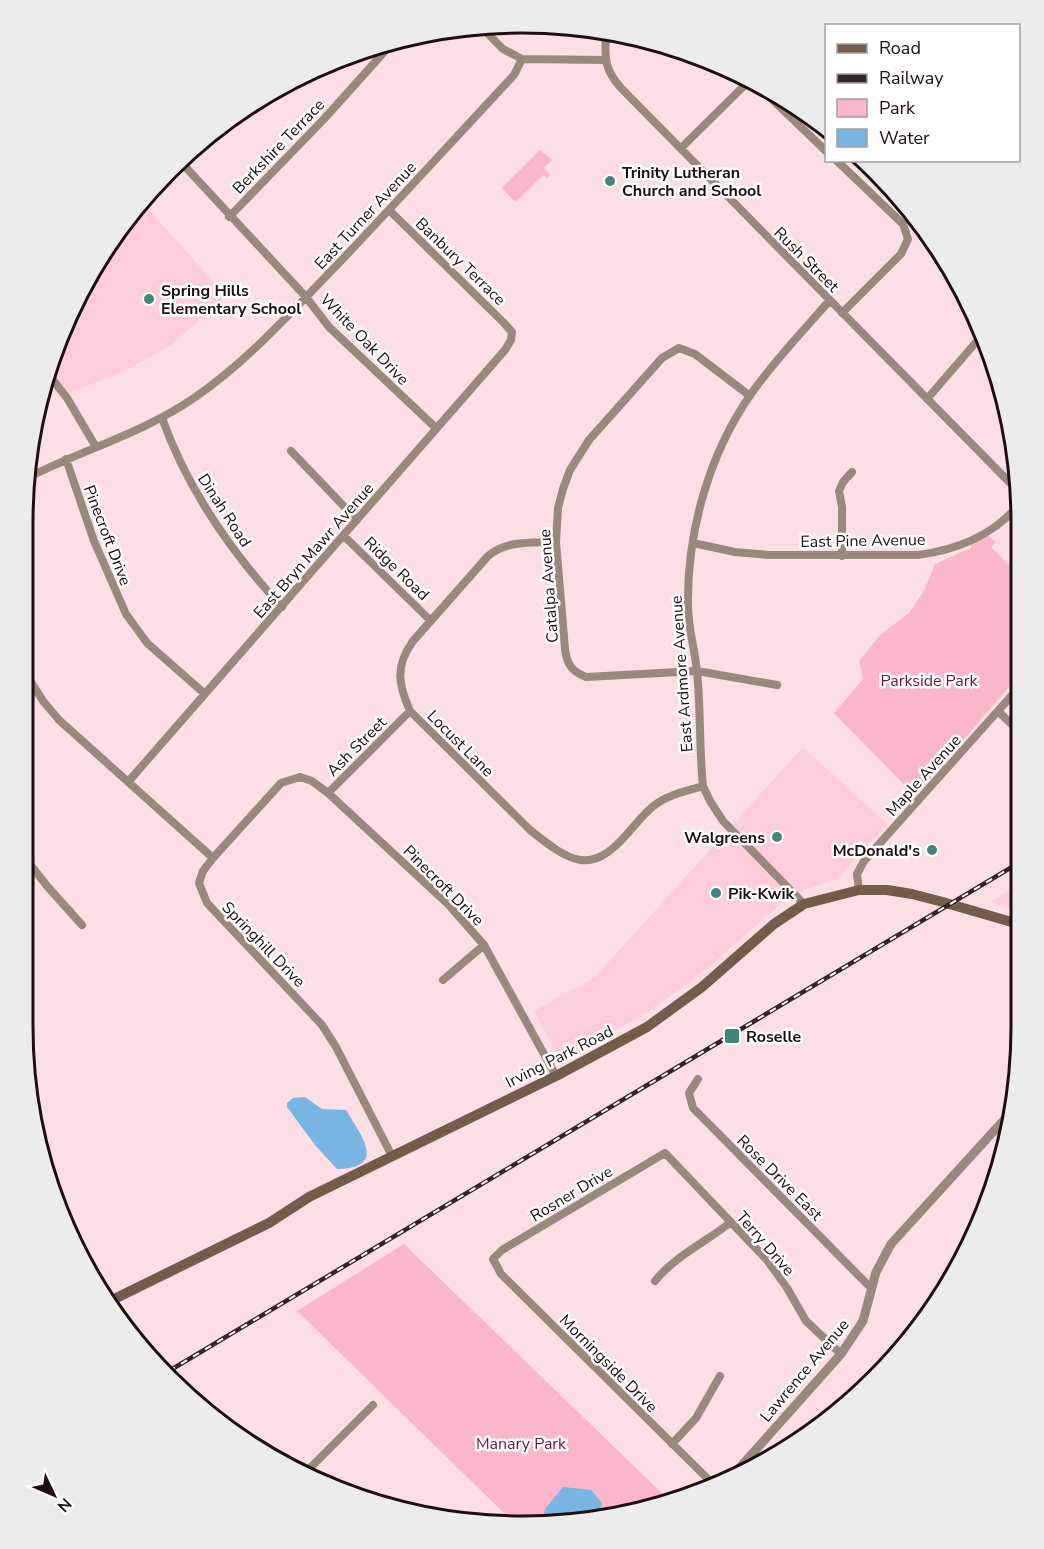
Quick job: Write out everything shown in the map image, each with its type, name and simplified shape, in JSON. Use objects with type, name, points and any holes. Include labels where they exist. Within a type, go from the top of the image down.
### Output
[{"type":"main road","name":"Irving Park Road","points":[[115,1299],[269,1223],[309,1197],[556,1076],[647,1028],[702,987],[774,924],[804,904],[859,890],[887,890],[912,894],[1011,922]]},
{"type":"street","points":[[488,34],[504,49],[522,59],[605,60],[606,40]]},
{"type":"street","name":"Berkshire Terrace","points":[[229,217],[324,119],[383,54]]},
{"type":"street","name":"East Turner Avenue","points":[[36,474],[162,418],[228,372],[306,297],[389,210],[514,75],[522,59]]},
{"type":"street","name":"Rush Street","points":[[605,60],[609,73],[615,81],[1009,483]]},
{"type":"street","points":[[681,148],[744,86]]},
{"type":"street","points":[[780,107],[825,150]]},
{"type":"street","points":[[838,162],[903,224],[908,239],[901,254],[842,313]]},
{"type":"street","name":"White Oak Drive","points":[[185,167],[229,217],[306,297],[329,327],[436,429]]},
{"type":"street","name":"Banbury Terrace","points":[[389,210],[512,332]]},
{"type":"street","name":"East Ardmore Avenue","points":[[804,904],[723,821],[703,786],[697,671],[688,624],[687,604],[693,543],[702,501],[713,468],[729,433],[750,396],[772,366],[830,300]]},
{"type":"street","name":"East Bryn Mawr Avenue","points":[[128,782],[505,350],[512,340],[512,332]]},
{"type":"street","points":[[927,399],[976,342]]},
{"type":"street","name":"Catalpa Avenue","points":[[697,671],[586,677],[572,670],[565,649],[556,542],[558,514],[563,489],[579,453],[662,357],[679,348],[695,354],[750,396]]},
{"type":"street","points":[[54,381],[67,398],[96,447]]},
{"type":"street","name":"Dinah Road","points":[[162,418],[182,466],[220,531],[246,567],[282,607]]},
{"type":"street","points":[[291,451],[357,520]]},
{"type":"street","name":"Pinecroft Drive","points":[[66,459],[94,541],[126,614],[147,643],[205,694]]},
{"type":"street","points":[[842,556],[842,507],[839,491],[852,472]]},
{"type":"street","name":"East Pine Avenue","points":[[693,543],[747,554],[907,556],[953,548],[988,531],[1011,512]]},
{"type":"street","name":"Ridge Road","points":[[344,536],[431,621]]},
{"type":"street","name":"Locust Lane","points":[[556,542],[514,544],[496,549],[407,648],[399,674],[402,693],[410,711],[530,830],[548,844],[575,859],[590,861],[602,857],[614,849],[655,805],[674,795],[703,786]]},
{"type":"street","points":[[697,671],[777,685]]},
{"type":"street","points":[[33,685],[59,720],[213,858]]},
{"type":"street","name":"Maple Avenue","points":[[859,890],[857,874],[864,861],[1011,696]]},
{"type":"street","name":"Ash Street","points":[[213,858],[281,783],[300,777],[312,781],[328,793],[410,711]]},
{"type":"street","points":[[998,711],[1011,723]]},
{"type":"street","name":"Pinecroft Drive","points":[[328,793],[448,904],[484,945],[556,1076]]},
{"type":"street","name":"Springhill Drive","points":[[213,858],[203,871],[199,883],[204,898],[322,1025],[336,1047],[392,1156]]},
{"type":"street","points":[[33,868],[82,925]]},
{"type":"street","points":[[443,980],[484,945]]},
{"type":"street","name":"Rose Drive East","points":[[698,1079],[689,1093],[693,1108],[871,1288]]},
{"type":"street","name":"Lawrence Avenue","points":[[745,1462],[841,1354],[863,1321],[882,1257],[891,1244],[1002,1122]]},
{"type":"street","name":"Terry Drive","points":[[665,1153],[776,1271],[812,1329],[841,1354]]},
{"type":"street","name":"Rosner Drive","points":[[493,1259],[502,1250],[665,1153]]},
{"type":"street","points":[[655,1281],[670,1264],[711,1238],[731,1222]]},
{"type":"street","name":"Morningside Drive","points":[[493,1259],[501,1275],[708,1479]]},
{"type":"street","points":[[672,1444],[696,1418],[720,1376]]},
{"type":"street","points":[[310,1468],[373,1405]]},
{"type":"shaded area","name":"Spring Hills Elementary School","points":[[147,208],[226,296],[171,345],[125,371],[67,394],[55,380],[70,335],[83,306],[115,250]]},
{"type":"shaded area","points":[[803,747],[887,824],[837,879],[804,890],[781,904],[713,963],[639,1018],[559,1058],[534,1011],[595,977]]},
{"type":"shaded area","points":[[1011,889],[1011,908],[990,902]]},
{"type":"green space","points":[[540,150],[552,160],[544,168],[550,175],[547,178],[543,175],[517,201],[513,200],[502,188]]},
{"type":"green space","name":"Parkside Park","points":[[986,534],[996,542],[991,547],[1011,567],[1011,685],[915,796],[834,713],[863,679],[859,661],[881,634],[909,613],[924,591],[935,564],[971,548],[971,542]]},
{"type":"green space","name":"Manary Park","points":[[404,1244],[663,1495],[617,1507],[586,1512],[506,1516],[297,1311]]},
{"type":"water","points":[[305,1097],[322,1109],[346,1110],[366,1148],[366,1156],[362,1163],[337,1169],[315,1145],[287,1107],[287,1103],[293,1098]]},
{"type":"water","points":[[563,1487],[591,1490],[602,1503],[600,1510],[586,1512],[544,1515],[545,1509]]},
{"type":"railway","points":[[172,1369],[1011,868]]},
{"type":"place","name":"Trinity Lutheran Church and School","points":[[610,181]]},
{"type":"place","name":"Spring Hills Elementary School","points":[[149,299]]},
{"type":"place","name":"Walgreens","points":[[777,837]]},
{"type":"place","name":"McDonald's","points":[[932,850]]},
{"type":"place","name":"Pik-Kwik","points":[[716,893]]},
{"type":"place","name":"Roselle","points":[[732,1036]]}]
